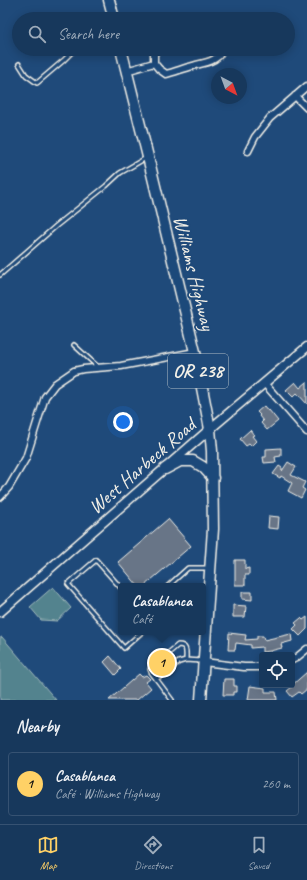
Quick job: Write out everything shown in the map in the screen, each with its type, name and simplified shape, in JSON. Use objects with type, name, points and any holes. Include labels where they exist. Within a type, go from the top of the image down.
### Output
[{"type":"main road","points":[[109,0],[112,12]]},
{"type":"main road","name":"Williams Highway","points":[[123,56],[195,352],[210,429],[213,478],[213,529],[206,631]]},
{"type":"main road","points":[[165,469],[180,462],[193,461],[204,467],[213,478]]},
{"type":"main road","name":"Williams Highway","points":[[201,700],[206,635]]},
{"type":"street","points":[[154,56],[154,63],[166,74],[211,61],[219,56]]},
{"type":"street","points":[[126,72],[154,63]]},
{"type":"street","points":[[248,151],[255,137],[270,118],[307,86]]},
{"type":"street","points":[[295,96],[307,108]]},
{"type":"street","name":"West Harbeck Road","points":[[0,612],[210,429],[307,347]]},
{"type":"street","points":[[0,497],[26,458],[45,397],[55,384],[74,371],[82,369],[121,366],[195,352]]},
{"type":"street","points":[[264,383],[307,432]]},
{"type":"street","points":[[295,658],[307,649]]},
{"type":"street","points":[[204,662],[244,667],[259,667]]},
{"type":"lane","points":[[19,64],[26,75],[37,83],[67,56]]},
{"type":"lane","points":[[0,275],[120,173],[148,157]]},
{"type":"lane","points":[[74,345],[99,368]]},
{"type":"lane","points":[[118,585],[96,560],[68,584],[124,648],[139,635]]},
{"type":"lane","points":[[171,583],[188,568],[210,568]]},
{"type":"lane","points":[[172,700],[150,669],[178,645],[185,647],[186,660]]},
{"type":"lane","points":[[156,679],[179,662],[186,660],[204,662]]},
{"type":"green space","points":[[53,587],[71,608],[57,621],[41,620],[30,607]]},
{"type":"green space","points":[[2,637],[56,700],[0,700],[0,638]]},
{"type":"building","points":[[295,382],[300,388],[307,382],[307,404],[297,393],[293,397],[286,390]]},
{"type":"building","points":[[264,406],[278,421],[267,430],[261,423],[263,421],[257,412]]},
{"type":"building","points":[[250,430],[256,441],[251,446],[249,444],[246,446],[240,439]]},
{"type":"building","points":[[281,448],[281,456],[275,457],[276,462],[264,463],[263,457],[266,457],[266,449]]},
{"type":"building","points":[[288,462],[296,467],[291,475],[305,482],[302,488],[305,490],[301,498],[288,491],[292,483],[281,476],[280,478],[273,474],[279,466],[282,468],[282,471]]},
{"type":"building","points":[[269,516],[279,517],[278,529],[268,528]]},
{"type":"building","points":[[168,519],[191,546],[148,583],[136,583],[118,562]]},
{"type":"building","points":[[235,560],[245,560],[245,569],[249,568],[249,575],[245,575],[245,585],[235,585]]},
{"type":"building","points":[[242,592],[252,592],[252,600],[242,599]]},
{"type":"building","points":[[233,605],[246,606],[245,617],[233,617]]},
{"type":"building","points":[[307,617],[307,629],[300,636],[293,629],[297,625],[295,623],[301,618],[303,620]]},
{"type":"building","points":[[229,633],[246,635],[245,640],[257,639],[257,636],[263,636],[264,640],[291,634],[292,641],[281,644],[282,648],[262,652],[262,647],[251,648],[251,645],[236,643],[235,650],[228,650]]},
{"type":"building","points":[[110,656],[121,669],[115,675],[104,662]]},
{"type":"building","points":[[307,672],[307,689],[301,694],[299,692],[292,697],[287,691],[291,688],[295,688],[295,682]]},
{"type":"building","points":[[139,674],[142,677],[146,675],[150,679],[146,682],[151,688],[137,700],[109,700]]},
{"type":"building","points":[[224,679],[234,679],[234,686],[237,686],[237,692],[233,692],[233,695],[223,695]]},
{"type":"building","points":[[250,686],[265,688],[265,692],[276,692],[277,700],[248,700]]},
{"type":"place","name":"Casablanca","points":[[162,663]]}]
